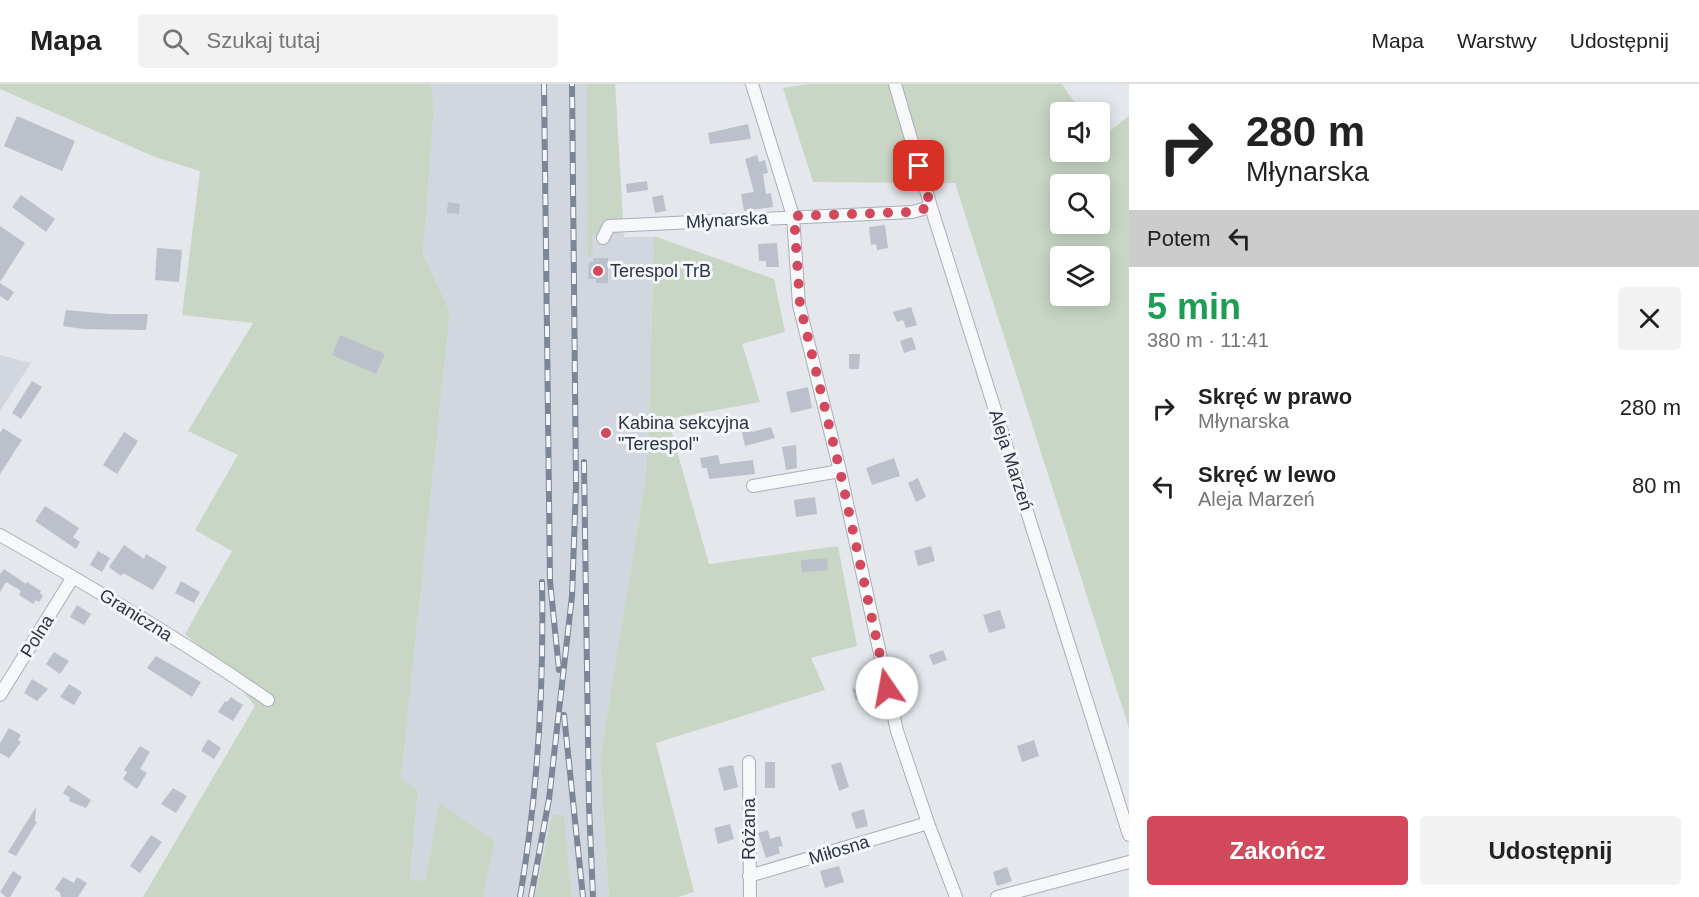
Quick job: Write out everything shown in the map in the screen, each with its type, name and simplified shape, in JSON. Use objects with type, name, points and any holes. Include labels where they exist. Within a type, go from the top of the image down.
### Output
[{"type":"street","points":[[752,84],[794,216],[800,305],[840,471],[897,731],[956,897]]},
{"type":"street","name":"Aleja Marzeń","points":[[895,84],[931,207],[1129,835]]},
{"type":"street","name":"Młynarska","points":[[603,238],[609,226],[912,212],[931,207]]},
{"type":"street","points":[[753,486],[840,471]]},
{"type":"street","name":"Graniczna","points":[[0,535],[218,666],[268,700]]},
{"type":"street","name":"Polna","points":[[0,694],[73,577]]},
{"type":"street","name":"Różana","points":[[749,762],[750,897]]},
{"type":"street","name":"Miłosna","points":[[749,876],[928,823]]},
{"type":"street","points":[[997,897],[1129,862]]},
{"type":"shaded area","points":[[431,84],[615,84],[624,237],[654,237],[646,475],[600,759],[609,897],[572,897],[564,816],[552,815],[535,897],[483,897],[495,841],[439,804],[425,882],[410,881],[418,790],[401,779],[450,312],[423,254],[434,108]]},
{"type":"shaded area","points":[[0,355],[31,363],[0,411]]},
{"type":"green space","points":[[0,84],[431,84],[434,108],[423,254],[450,312],[401,779],[418,790],[410,880],[425,881],[439,803],[495,841],[483,897],[143,897],[255,706],[227,671],[185,634],[232,551],[195,530],[238,455],[188,431],[253,323],[182,315],[200,171],[155,157],[0,89]]},
{"type":"green space","points":[[587,84],[615,84],[623,222],[601,224],[601,235],[592,235],[593,257],[588,257]]},
{"type":"green space","points":[[809,84],[1062,84],[1074,102],[1050,102],[1050,162],[1110,162],[1110,131],[1129,116],[1129,728],[955,183],[813,182],[783,88]]},
{"type":"green space","points":[[654,236],[774,279],[785,332],[742,344],[760,402],[668,419],[709,564],[838,546],[857,646],[811,658],[825,690],[656,743],[694,892],[678,897],[609,897],[600,759],[646,475]]},
{"type":"green space","points":[[552,815],[564,815],[572,897],[535,897]]},
{"type":"building","points":[[17,116],[75,141],[62,171],[4,146]]},
{"type":"building","points":[[748,124],[751,139],[710,144],[708,133]]},
{"type":"building","points":[[757,155],[759,162],[765,160],[768,173],[763,174],[766,194],[771,193],[773,207],[744,211],[741,194],[754,192],[745,159]]},
{"type":"building","points":[[647,181],[648,190],[627,193],[626,184]]},
{"type":"building","points":[[21,195],[55,219],[46,232],[12,207]]},
{"type":"building","points":[[663,195],[666,211],[655,213],[652,197]]},
{"type":"building","points":[[448,202],[460,204],[459,214],[447,213]]},
{"type":"building","points":[[885,225],[888,248],[877,250],[876,244],[871,245],[869,227]]},
{"type":"building","points":[[0,226],[25,243],[0,282]]},
{"type":"building","points":[[777,243],[779,267],[766,267],[766,261],[759,261],[758,244]]},
{"type":"building","points":[[157,248],[182,250],[179,282],[155,280]]},
{"type":"building","name":"Terespol TrB","points":[[593,258],[608,258],[608,283],[596,283],[596,279],[588,279],[589,262],[593,262]]},
{"type":"building","points":[[0,283],[14,292],[8,301],[0,296]]},
{"type":"building","points":[[911,307],[917,325],[906,328],[903,320],[897,322],[893,312]]},
{"type":"building","points":[[66,310],[110,314],[148,314],[146,330],[83,329],[63,326]]},
{"type":"building","points":[[340,335],[385,354],[376,374],[332,355]]},
{"type":"building","points":[[912,337],[916,349],[904,353],[900,341]]},
{"type":"building","points":[[849,354],[860,354],[859,369],[849,369]]},
{"type":"building","points":[[32,381],[42,387],[21,419],[12,413]]},
{"type":"building","points":[[808,387],[812,408],[791,413],[786,392]]},
{"type":"building","points":[[749,421],[752,432],[771,427],[775,438],[745,446],[740,423]]},
{"type":"building","points":[[3,428],[22,440],[0,474],[0,433]]},
{"type":"building","points":[[124,432],[138,441],[117,474],[103,465]]},
{"type":"building","points":[[796,445],[797,468],[786,470],[782,447]]},
{"type":"building","points":[[718,455],[720,464],[753,460],[755,474],[709,479],[707,468],[702,468],[700,458]]},
{"type":"building","points":[[894,458],[900,476],[872,485],[866,468]]},
{"type":"building","points":[[918,478],[926,497],[916,502],[908,483]]},
{"type":"building","points":[[815,497],[817,514],[796,517],[794,500]]},
{"type":"building","points":[[45,506],[79,528],[73,537],[80,542],[76,549],[35,521]]},
{"type":"building","points":[[124,545],[144,559],[146,554],[167,567],[153,590],[123,573],[121,576],[109,567]]},
{"type":"building","points":[[931,546],[935,561],[918,566],[914,551]]},
{"type":"building","points":[[98,551],[110,558],[102,572],[90,565]]},
{"type":"building","points":[[827,558],[828,570],[802,572],[801,560]]},
{"type":"building","points":[[4,569],[41,591],[43,596],[39,602],[36,600],[33,604],[19,595],[21,591],[6,582],[0,592],[0,574]]},
{"type":"building","points":[[181,581],[200,592],[194,603],[175,593]]},
{"type":"building","points":[[77,605],[91,614],[84,625],[70,617]]},
{"type":"building","points":[[1000,610],[1006,628],[989,633],[983,615]]},
{"type":"building","points":[[943,650],[947,660],[933,665],[929,655]]},
{"type":"building","points":[[54,652],[69,661],[60,674],[46,664]]},
{"type":"building","points":[[156,656],[201,682],[192,697],[147,668]]},
{"type":"building","points":[[32,679],[48,689],[37,701],[24,693]]},
{"type":"building","points":[[69,684],[82,692],[74,705],[60,697]]},
{"type":"building","points":[[867,684],[871,694],[856,700],[852,689]]},
{"type":"building","points":[[231,697],[243,705],[233,721],[218,712],[225,701],[227,702]]},
{"type":"building","points":[[9,728],[21,735],[18,740],[21,742],[9,758],[0,753],[0,743]]},
{"type":"building","points":[[208,739],[221,748],[214,759],[201,751]]},
{"type":"building","points":[[1034,740],[1039,756],[1022,762],[1017,746]]},
{"type":"building","points":[[140,746],[150,752],[140,769],[147,773],[137,789],[123,779],[127,772],[124,770]]},
{"type":"building","points":[[765,762],[775,762],[775,788],[765,788]]},
{"type":"building","points":[[841,762],[849,787],[839,791],[831,765]]},
{"type":"building","points":[[733,765],[738,787],[724,791],[718,768]]},
{"type":"building","points":[[68,785],[91,800],[86,808],[69,801],[70,798],[63,793]]},
{"type":"building","points":[[173,788],[187,796],[176,813],[161,804]]},
{"type":"building","points":[[36,807],[35,821],[37,822],[16,856],[8,852]]},
{"type":"building","points":[[864,809],[868,826],[856,829],[851,813]]},
{"type":"building","points":[[730,824],[734,839],[718,844],[714,828]]},
{"type":"building","points":[[768,830],[770,839],[780,836],[783,846],[778,847],[780,853],[766,858],[758,833]]},
{"type":"building","points":[[151,835],[162,842],[140,873],[130,866]]},
{"type":"building","points":[[839,866],[844,882],[825,888],[820,871]]},
{"type":"building","points":[[1007,867],[1012,881],[997,886],[993,872]]},
{"type":"building","points":[[13,871],[22,877],[10,897],[6,897],[0,892]]},
{"type":"building","points":[[63,877],[74,883],[77,877],[87,883],[78,897],[61,897],[55,889]]},
{"type":"railway","points":[[544,84],[550,581],[559,670]]},
{"type":"railway","points":[[531,897],[549,799],[572,596],[576,486],[572,84]]},
{"type":"railway","points":[[584,462],[589,806],[593,897]]},
{"type":"railway","points":[[520,897],[539,740],[542,582]]},
{"type":"railway","points":[[564,715],[583,897]]},
{"type":"place","name":"Terespol TrB","points":[[598,271]]},
{"type":"place","name":"Kabina sekcyjna \"Terespol\"","points":[[606,433]]},
{"type":"route","points":[[887,688],[840,471],[800,305],[794,216],[912,212],[931,207],[919,166]]}]
